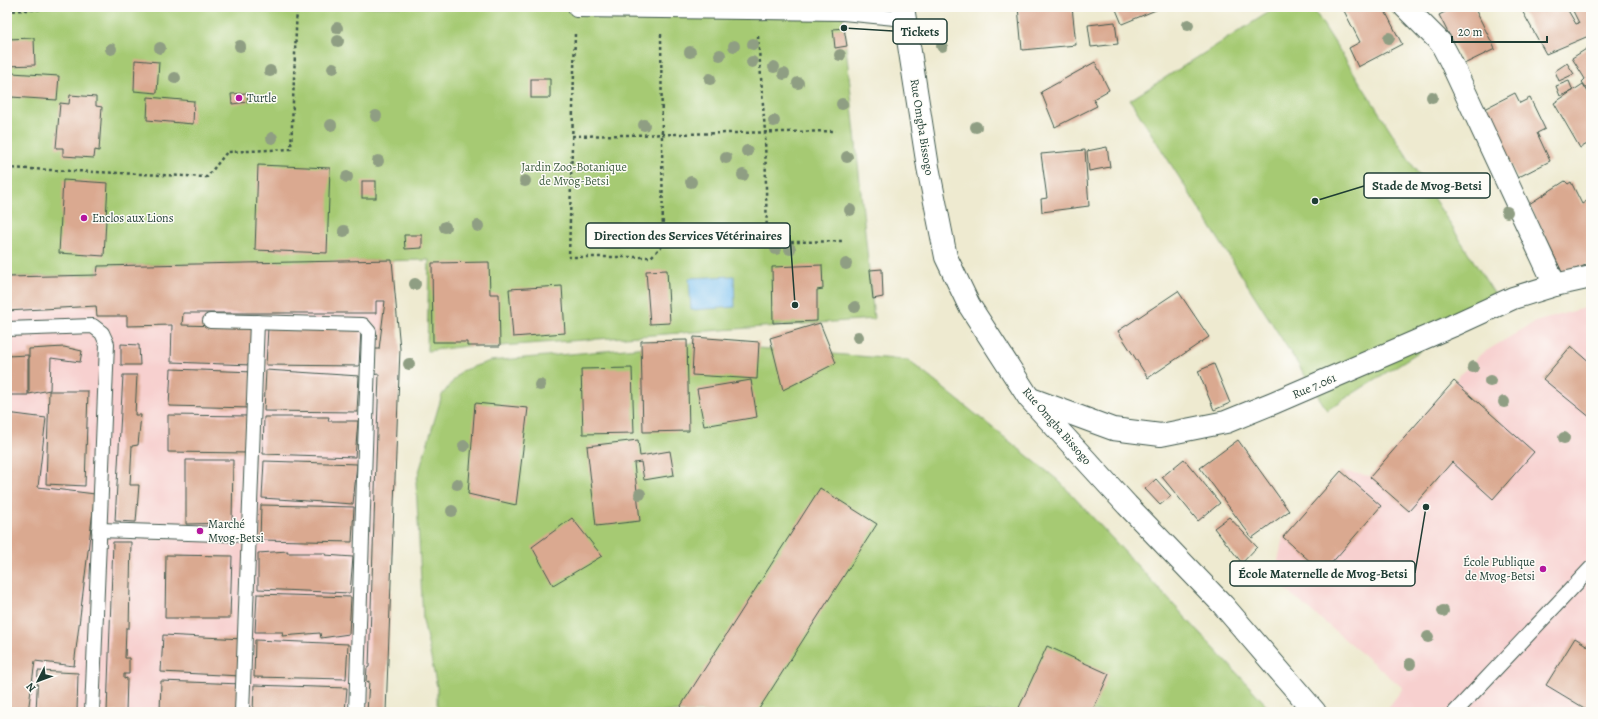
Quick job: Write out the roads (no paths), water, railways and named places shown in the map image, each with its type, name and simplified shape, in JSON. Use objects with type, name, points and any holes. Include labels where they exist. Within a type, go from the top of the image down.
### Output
[{"type":"street","points":[[1405,7],[1441,43],[1555,285]]},
{"type":"street","name":"Rue Omgba Bissogo","points":[[904,13],[928,168],[946,258],[968,305],[1029,398],[1127,505],[1223,605],[1315,712]]},
{"type":"street","name":"Rue 7.061","points":[[1029,398],[1114,429],[1160,435],[1226,422],[1273,404],[1445,330],[1513,298],[1555,285],[1591,277]]},
{"type":"lane","points":[[576,10],[904,13]]},
{"type":"lane","points":[[210,321],[363,325],[370,332],[356,712]]},
{"type":"lane","points":[[242,712],[248,534],[258,322]]},
{"type":"lane","points":[[7,329],[93,326],[102,333],[107,344],[92,712]]},
{"type":"lane","points":[[99,530],[248,534]]},
{"type":"lane","points":[[1455,712],[1591,568]]},
{"type":"water","points":[[734,276],[735,307],[691,310],[689,278]]},
{"type":"place","name":"Tickets","points":[[844,28]]},
{"type":"place","name":"Turtle","points":[[239,98]]},
{"type":"place","name":"Stade de Mvog-Betsi","points":[[1315,201]]},
{"type":"place","name":"Enclos aux Lions","points":[[84,218]]},
{"type":"place","name":"Direction des Services Vétérinaires","points":[[795,305]]},
{"type":"place","name":"École Maternelle de Mvog-Betsi","points":[[1426,507]]},
{"type":"place","name":"Marché Mvog-Betsi","points":[[200,531]]},
{"type":"place","name":"École Publique de Mvog-Betsi","points":[[1543,569]]},
{"type":"park label","name":"Jardin Zoo-Botanique de Mvog-Betsi","points":[[574,174]]}]
